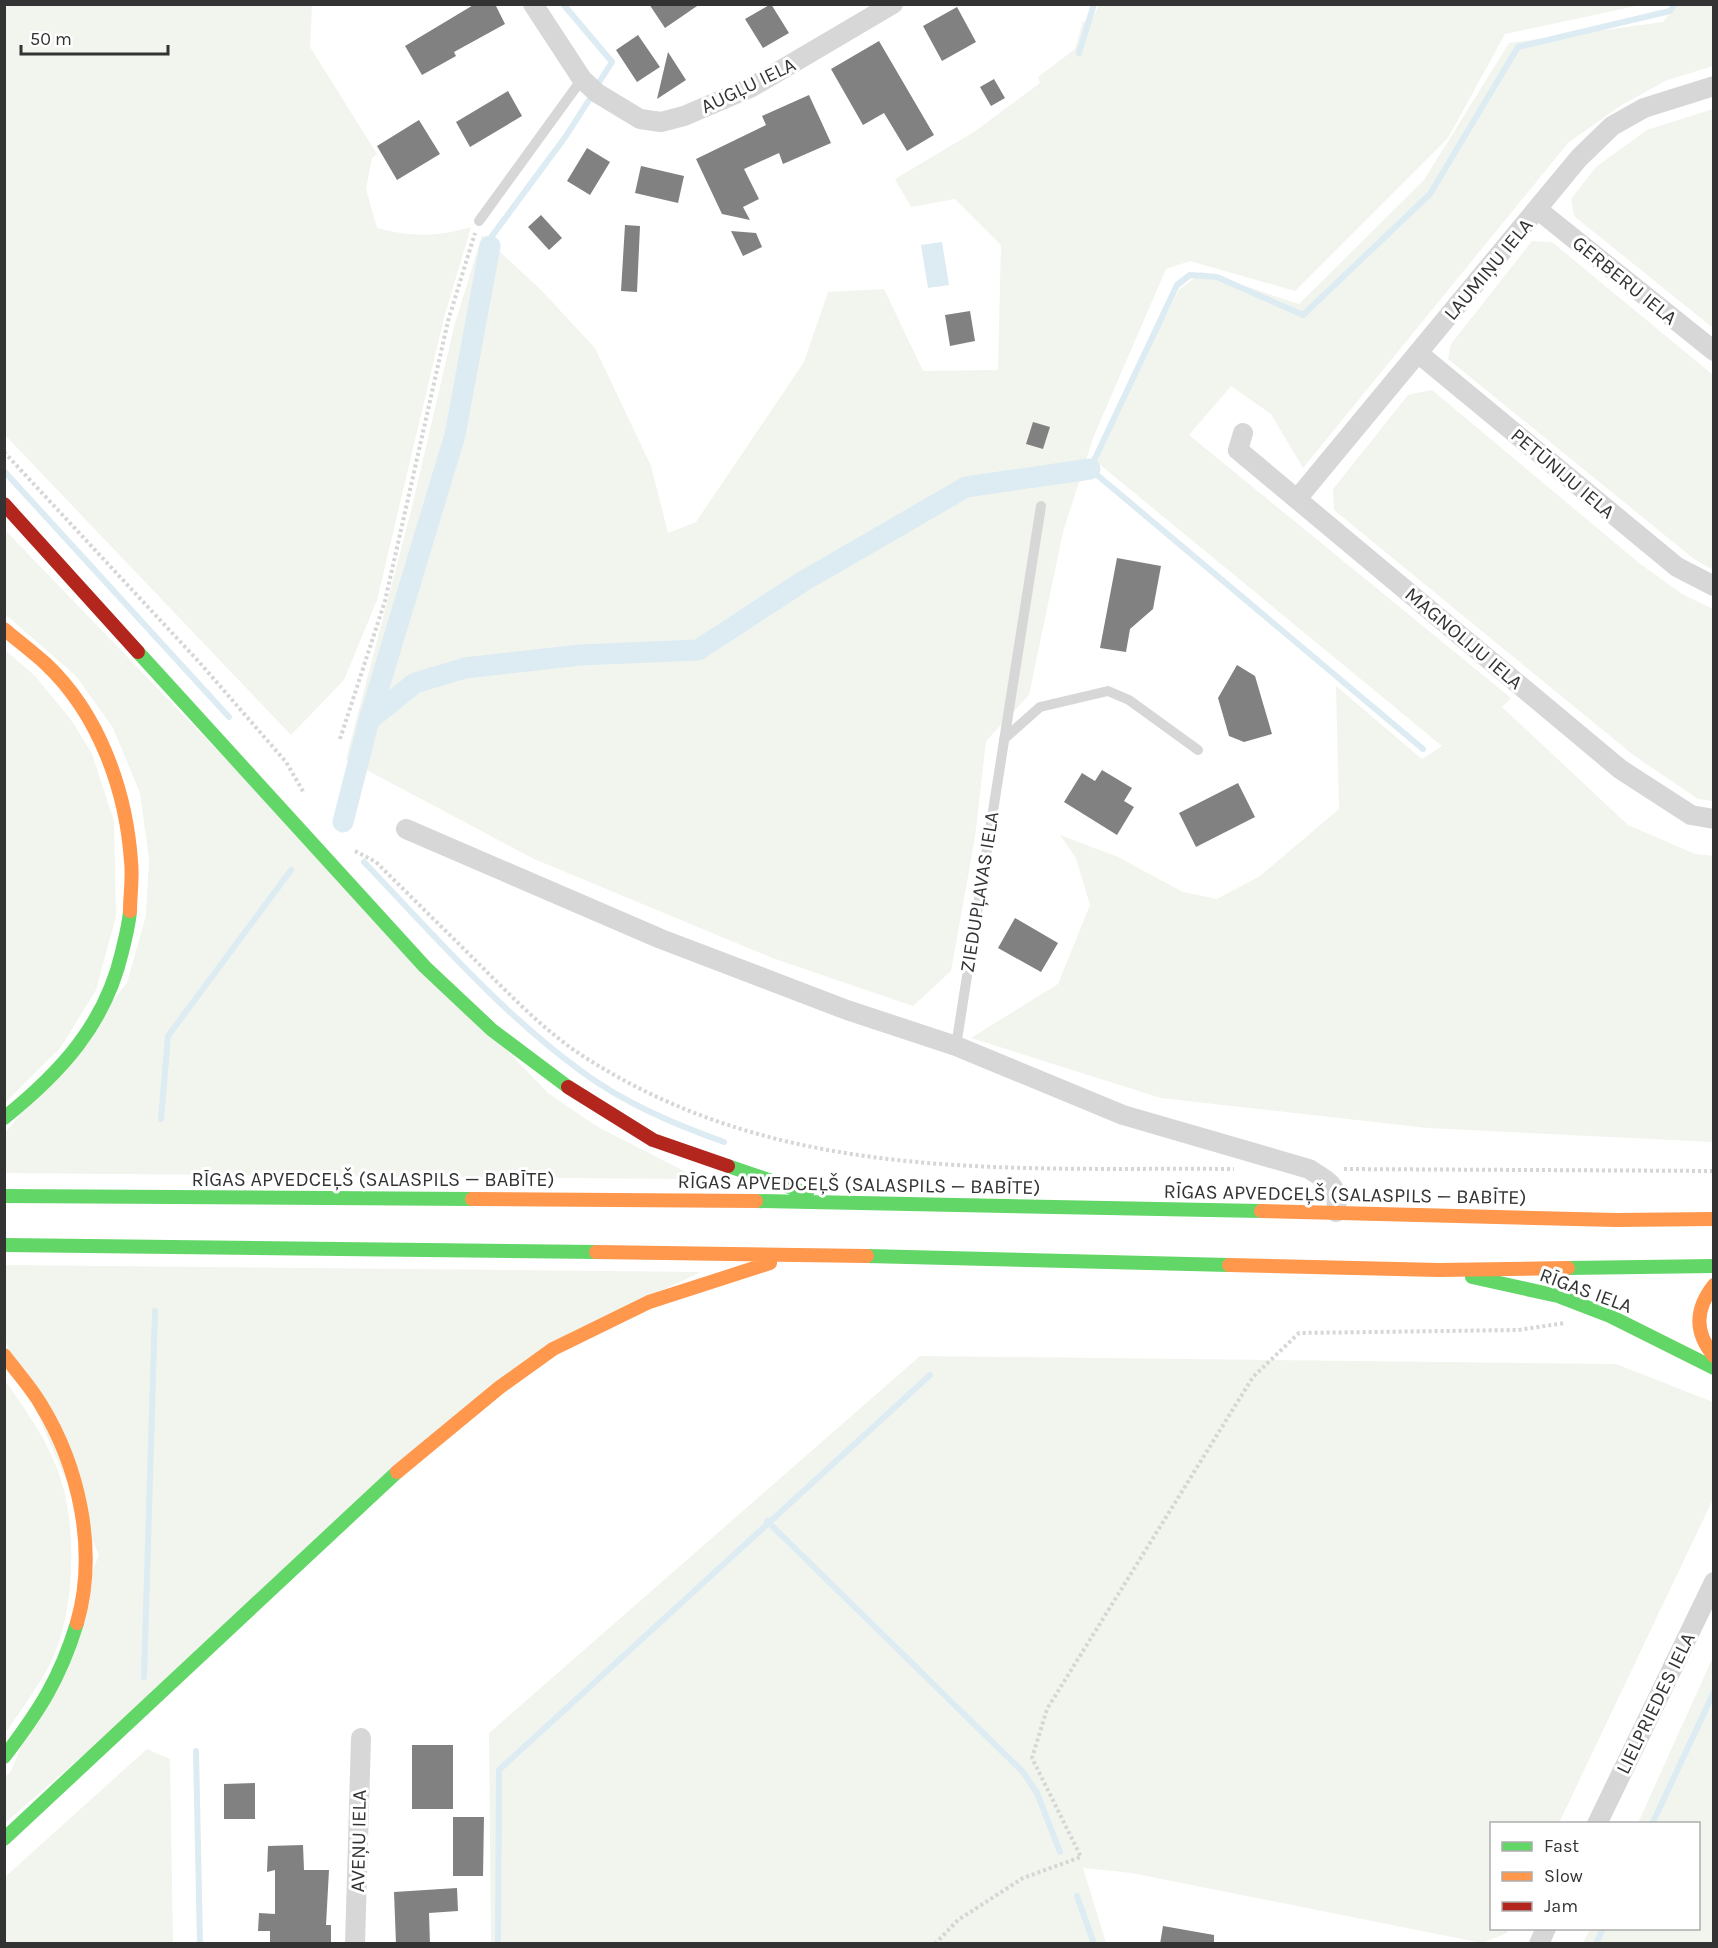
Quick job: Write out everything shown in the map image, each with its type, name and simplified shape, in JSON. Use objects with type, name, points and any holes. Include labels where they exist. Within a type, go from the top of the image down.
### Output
[{"type":"main road","points":[[4,504],[425,967],[492,1030],[556,1079],[653,1140],[831,1201]]},
{"type":"main road","points":[[4,629],[62,681],[98,734],[127,812],[133,878],[126,941],[112,984],[94,1024],[65,1065],[4,1118]]},
{"type":"main road","name":"RĪGAS APVEDCEĻŠ (SALASPILS — BABĪTE)","points":[[4,1196],[831,1201],[1616,1220],[1713,1219]]},
{"type":"main road","points":[[4,1245],[796,1254],[1439,1270],[1713,1266]]},
{"type":"main road","points":[[4,1839],[332,1531],[426,1446],[500,1388],[553,1349],[649,1302],[796,1254]]},
{"type":"main road","name":"RĪGAS IELA","points":[[1439,1270],[1558,1296],[1610,1316],[1713,1368]]},
{"type":"main road","points":[[1713,1285],[1708,1292],[1697,1324],[1699,1337],[1713,1356]]},
{"type":"main road","points":[[4,1355],[38,1397],[70,1463],[79,1494],[88,1555],[82,1605],[70,1652],[36,1721],[4,1758]]},
{"type":"street","name":"AUGĻU IELA","points":[[533,4],[582,79],[597,93],[640,119],[661,122],[684,116],[752,87],[893,4]]},
{"type":"street","name":"LAUMIŅU IELA","points":[[1297,499],[1579,158],[1612,126],[1644,108],[1713,87]]},
{"type":"street","name":"GERBERU IELA","points":[[1537,209],[1713,351]]},
{"type":"street","name":"PETŪNIJU IELA","points":[[1418,353],[1677,567],[1713,586]]},
{"type":"street","name":"MAGNOLIJU IELA","points":[[1243,433],[1238,450],[1620,769],[1691,815],[1713,819]]},
{"type":"street","points":[[406,830],[661,939],[848,1010],[956,1046],[1123,1115],[1309,1169],[1332,1184],[1337,1197],[1336,1212]]},
{"type":"street","name":"LIELPRIEDES IELA","points":[[1598,1822],[1713,1582]]},
{"type":"street","name":"AVEŅU IELA","points":[[355,1944],[361,1738]]},
{"type":"street","points":[[1539,1944],[1546,1930]]},
{"type":"lane","points":[[479,221],[582,79]]},
{"type":"lane","name":"ZIEDUPĻAVAS IELA","points":[[956,1046],[1041,506]]},
{"type":"lane","points":[[1005,739],[1040,706],[1108,691],[1129,700],[1198,750]]},
{"type":"path","points":[[340,739],[385,600],[448,321],[479,221]]},
{"type":"path","points":[[935,1944],[958,1920],[1023,1878],[1082,1857],[1032,1758],[1047,1709],[1253,1377],[1299,1333],[1518,1330],[1575,1321]]},
{"type":"shaded area","points":[[5,4],[312,5],[310,47],[377,154],[372,158],[366,189],[377,228],[424,235],[447,233],[471,227],[444,318],[377,600],[344,680],[291,735],[5,435]]},
{"type":"shaded area","points":[[1099,5],[1641,5],[1505,34],[1448,138],[1295,291],[1190,261],[1166,269],[1093,438],[1063,532],[1029,695],[986,741],[975,837],[951,971],[913,1006],[775,959],[534,859],[346,759],[411,511],[454,327],[482,235],[541,290],[595,348],[651,466],[668,533],[696,522],[804,362],[828,292],[884,289],[923,371],[998,370],[1001,245],[955,199],[911,207],[895,179],[974,132],[1040,83],[1038,77],[1075,49],[1083,21],[1090,24]]},
{"type":"shaded area","points":[[1677,5],[1713,5],[1713,66],[1665,81],[1620,106],[1568,143],[1303,468],[1271,414],[1231,386],[1189,435],[1511,698],[1502,707],[1628,825],[1695,854],[1713,856],[1713,1142],[1428,1128],[1161,1098],[971,1038],[1058,984],[1090,905],[1076,858],[1060,835],[1118,857],[1183,892],[1217,899],[1260,876],[1339,809],[1336,686],[1422,759],[1442,746],[1092,458],[1179,290],[1202,272],[1299,304],[1424,180],[1509,43],[1663,22]]},
{"type":"shaded area","points":[[1714,109],[1713,328],[1574,216],[1571,199],[1596,167],[1647,130]]},
{"type":"shaded area","points":[[1532,241],[1552,242],[1713,375],[1713,570],[1694,559],[1448,359],[1451,344]]},
{"type":"shaded area","points":[[942,242],[949,285],[928,288],[921,245]]},
{"type":"shaded area","points":[[1432,390],[1639,563],[1682,594],[1713,609],[1713,801],[1698,799],[1632,754],[1334,510],[1333,489],[1408,395]]},
{"type":"shaded area","points":[[4,529],[548,1093],[596,1126],[692,1175],[689,1179],[5,1173],[5,1133],[127,983],[146,915],[149,859],[140,793],[113,728],[76,676],[5,614]]},
{"type":"shaded area","points":[[5,650],[35,676],[72,721],[92,754],[114,821],[116,916],[96,990],[61,1047],[5,1103]]},
{"type":"shaded area","points":[[5,1265],[701,1272],[568,1334],[5,1823],[5,1777],[11,1771],[99,1555],[5,1340]]},
{"type":"shaded area","points":[[920,1356],[1616,1364],[1713,1402],[1713,1499],[1559,1822],[1490,1822],[1490,1930],[1508,1930],[1507,1933],[1482,1943],[1132,1873],[1083,1868],[1106,1943],[491,1943],[489,1733]]},
{"type":"shaded area","points":[[4,1379],[38,1430],[59,1472],[70,1530],[71,1578],[64,1626],[49,1666],[4,1735]]},
{"type":"shaded area","points":[[1713,1657],[1713,1943],[1583,1943],[1590,1930],[1700,1930],[1700,1822],[1638,1822]]},
{"type":"shaded area","points":[[147,1749],[170,1759],[173,1943],[5,1943],[5,1877]]},
{"type":"building","points":[[475,4],[495,4],[505,24],[454,52],[456,56],[422,75],[405,46]]},
{"type":"building","points":[[649,4],[700,4],[665,28]]},
{"type":"building","points":[[771,4],[789,33],[763,48],[745,19]]},
{"type":"building","points":[[957,7],[976,42],[942,61],[923,26]]},
{"type":"building","points":[[638,35],[660,67],[637,82],[616,50]]},
{"type":"building","points":[[879,41],[934,135],[907,151],[884,113],[863,125],[831,69]]},
{"type":"building","points":[[668,52],[686,80],[657,99]]},
{"type":"building","points":[[994,79],[1005,98],[991,106],[980,87]]},
{"type":"building","points":[[508,91],[522,116],[470,147],[456,122]]},
{"type":"building","points":[[809,95],[831,143],[783,164],[779,153],[744,169],[759,199],[743,207],[750,220],[722,214],[696,159],[766,125],[762,116]]},
{"type":"building","points":[[419,120],[440,154],[397,180],[377,146]]},
{"type":"building","points":[[587,148],[610,162],[590,195],[567,181]]},
{"type":"building","points":[[641,166],[684,176],[678,203],[635,193]]},
{"type":"building","points":[[541,215],[562,238],[549,250],[528,227]]},
{"type":"building","points":[[625,225],[640,226],[637,292],[621,291]]},
{"type":"building","points":[[731,231],[756,233],[762,247],[743,256]]},
{"type":"building","points":[[970,311],[975,341],[950,346],[945,315]]},
{"type":"building","points":[[1033,422],[1050,427],[1043,449],[1026,444]]},
{"type":"building","points":[[1117,558],[1161,566],[1153,609],[1130,629],[1126,652],[1100,648]]},
{"type":"building","points":[[1237,665],[1255,676],[1272,734],[1244,742],[1229,736],[1218,698]]},
{"type":"building","points":[[1102,770],[1132,788],[1124,801],[1134,807],[1117,835],[1064,802],[1082,773],[1095,781]]},
{"type":"building","points":[[1238,783],[1255,817],[1196,847],[1179,813]]},
{"type":"building","points":[[1015,918],[1058,943],[1041,972],[998,948]]},
{"type":"building","points":[[412,1745],[453,1745],[453,1809],[412,1809]]},
{"type":"building","points":[[255,1783],[255,1819],[224,1819],[224,1784]]},
{"type":"building","points":[[453,1817],[484,1817],[483,1876],[453,1876]]},
{"type":"building","points":[[303,1845],[304,1870],[329,1870],[326,1925],[331,1925],[331,1944],[270,1944],[270,1931],[258,1931],[259,1913],[275,1914],[275,1870],[267,1872],[268,1846]]},
{"type":"building","points":[[457,1888],[458,1911],[429,1913],[430,1944],[396,1944],[394,1892]]},
{"type":"building","points":[[1163,1926],[1214,1935],[1214,1944],[1160,1944]]},
{"type":"waterway","points":[[563,4],[612,62],[598,84]]},
{"type":"waterway","points":[[1079,53],[1094,4]]},
{"type":"waterway","points":[[1423,749],[1090,469],[1177,285],[1190,275],[1217,277],[1303,315],[1430,194],[1518,47],[1670,11],[1675,4]]},
{"type":"waterway","points":[[490,246],[492,236],[566,136],[589,100]]},
{"type":"waterway","points":[[343,822],[369,720],[455,435],[490,246]]},
{"type":"waterway","points":[[369,720],[415,683],[465,668],[580,655],[698,650],[802,582],[966,487],[1090,469]]},
{"type":"waterway","points":[[4,471],[229,717]]},
{"type":"waterway","points":[[364,862],[495,998],[551,1048],[597,1082],[632,1103],[724,1142]]},
{"type":"waterway","points":[[161,1119],[168,1036],[291,870]]},
{"type":"waterway","points":[[144,1677],[155,1311]]},
{"type":"waterway","points":[[498,1944],[499,1770],[930,1375]]},
{"type":"waterway","points":[[767,1521],[1023,1772],[1037,1793],[1060,1852]]},
{"type":"waterway","points":[[1653,1822],[1714,1692]]},
{"type":"waterway","points":[[196,1751],[200,1944]]},
{"type":"waterway","points":[[1077,1896],[1094,1944]]},
{"type":"waterway","points":[[1596,1944],[1602,1930]]},
{"type":"traffic: fast","points":[[138,652],[425,967],[492,1030],[568,1087]]},
{"type":"traffic: fast","points":[[4,1118],[44,1083],[78,1046],[92,1025],[114,978],[126,937],[130,911]]},
{"type":"traffic: fast","points":[[728,1166],[807,1193]]},
{"type":"traffic: fast","points":[[4,1196],[472,1199]]},
{"type":"traffic: fast","points":[[756,1201],[1261,1211]]},
{"type":"traffic: fast","points":[[4,1245],[596,1252]]},
{"type":"traffic: fast","points":[[867,1256],[1229,1265]]},
{"type":"traffic: fast","points":[[1568,1268],[1714,1266]]},
{"type":"traffic: fast","points":[[1472,1277],[1558,1296],[1610,1316],[1714,1368]]},
{"type":"traffic: fast","points":[[4,1839],[397,1472]]},
{"type":"traffic: fast","points":[[4,1757],[28,1725],[56,1678],[77,1623]]},
{"type":"traffic: slow","points":[[4,629],[46,664],[65,684],[95,730],[116,781],[123,807],[132,873],[130,911]]},
{"type":"traffic: slow","points":[[472,1199],[756,1201]]},
{"type":"traffic: slow","points":[[1261,1211],[1616,1220],[1714,1219]]},
{"type":"traffic: slow","points":[[596,1252],[867,1256]]},
{"type":"traffic: slow","points":[[397,1472],[500,1387],[553,1349],[649,1302],[770,1263]]},
{"type":"traffic: slow","points":[[1229,1265],[1439,1270],[1568,1268]]},
{"type":"traffic: slow","points":[[1714,1285],[1703,1303],[1699,1320],[1703,1338],[1714,1356]]},
{"type":"traffic: slow","points":[[4,1355],[40,1403],[54,1428],[74,1481],[81,1509],[86,1567],[77,1623]]},
{"type":"traffic: jam","points":[[4,504],[138,652]]},
{"type":"traffic: jam","points":[[568,1087],[653,1140],[728,1166]]}]
